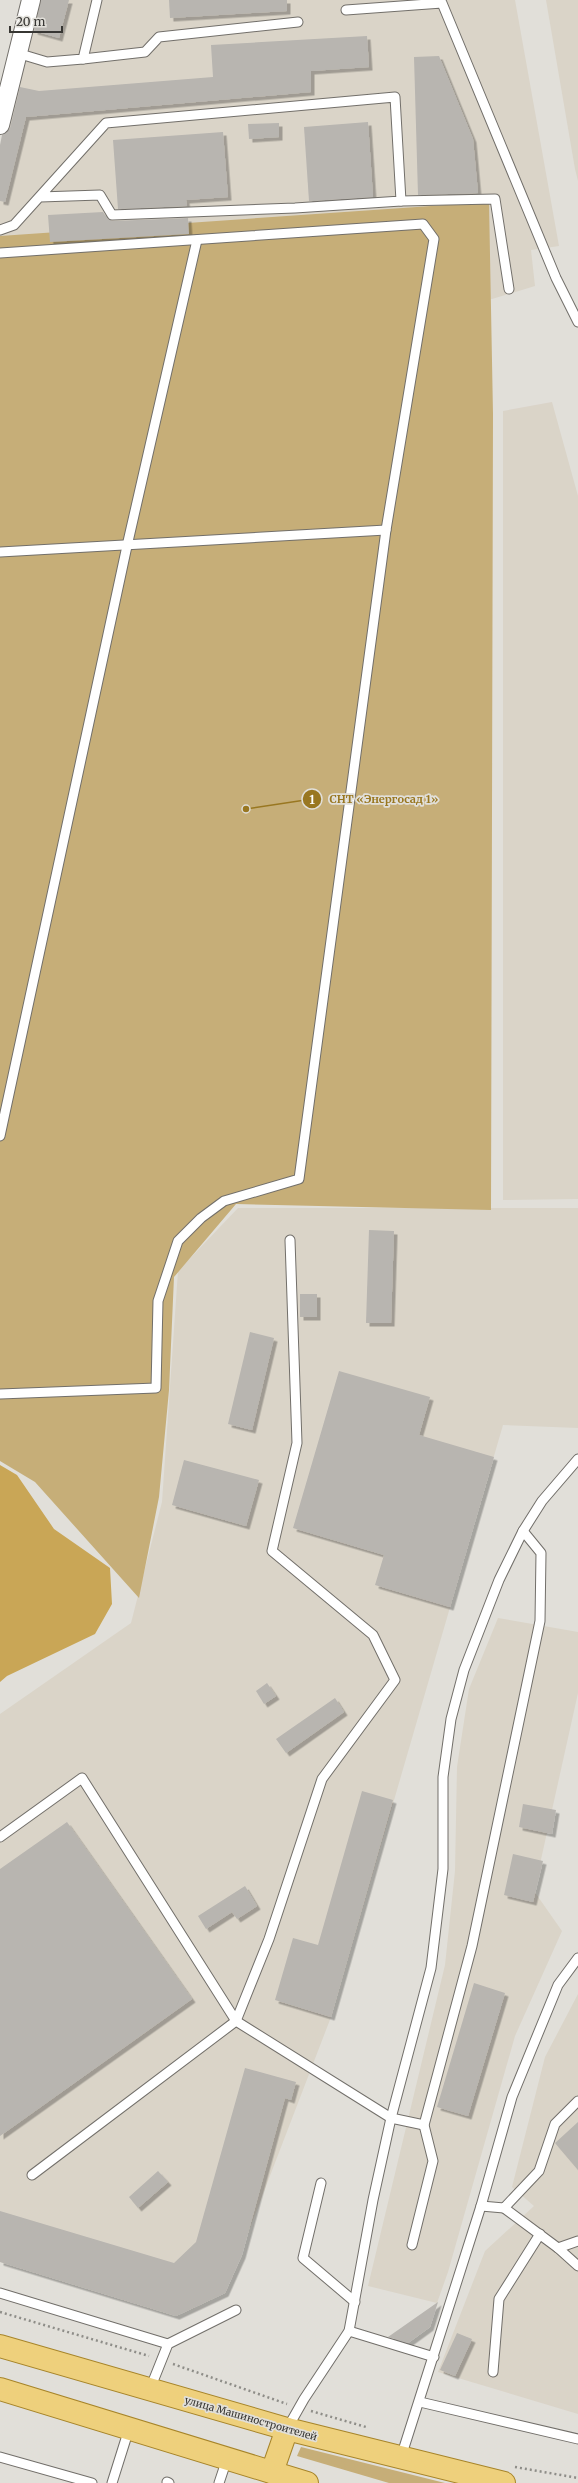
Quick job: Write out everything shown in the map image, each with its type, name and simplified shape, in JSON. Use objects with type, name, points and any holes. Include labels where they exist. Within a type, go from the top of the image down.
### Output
[{"type":"main road","name":"улица Машиностроителей","points":[[0,2346],[287,2429],[504,2483]]},
{"type":"main road","points":[[0,2389],[307,2483]]},
{"type":"main road","points":[[272,2472],[287,2429]]},
{"type":"street","points":[[0,125],[31,0]]},
{"type":"lane","points":[[83,59],[97,0]]},
{"type":"lane","points":[[346,10],[442,3],[556,278],[578,322]]},
{"type":"lane","points":[[17,53],[47,62],[83,59],[145,52],[159,37],[298,22]]},
{"type":"lane","points":[[0,230],[14,225],[106,124],[395,98],[401,201]]},
{"type":"lane","points":[[40,197],[100,195],[112,215],[295,208],[401,201],[495,199],[509,289]]},
{"type":"lane","points":[[0,253],[423,224],[434,239],[386,530],[299,1179],[224,1201],[201,1218],[178,1241],[158,1301],[156,1388],[0,1394]]},
{"type":"lane","points":[[0,1136],[127,546],[197,240]]},
{"type":"lane","points":[[0,552],[127,546],[386,530]]},
{"type":"lane","points":[[32,2174],[236,2021],[269,1939],[322,1779],[395,1680],[374,1635],[272,1551],[297,1442],[290,1240]]},
{"type":"lane","points":[[287,2429],[304,2399],[349,2331],[373,2200],[391,2118],[431,1968],[443,1869],[443,1777],[451,1719],[464,1670],[499,1580],[523,1531],[542,1501],[578,1459]]},
{"type":"lane","points":[[412,2245],[433,2161],[424,2125],[472,1946],[540,1621],[540,1553],[523,1531]]},
{"type":"lane","points":[[0,1837],[82,1778],[236,2021],[391,2118],[424,2125]]},
{"type":"lane","points":[[401,2457],[420,2402],[481,2206],[512,2097],[558,1985],[578,1958]]},
{"type":"lane","points":[[504,2208],[539,2171],[555,2124],[578,2101]]},
{"type":"lane","points":[[321,2183],[303,2258],[355,2302]]},
{"type":"lane","points":[[481,2206],[504,2208],[558,2248],[578,2266]]},
{"type":"lane","points":[[493,2372],[499,2299],[540,2234]]},
{"type":"lane","points":[[558,2248],[578,2241]]},
{"type":"lane","points":[[0,2292],[168,2344]]},
{"type":"lane","points":[[150,2389],[168,2344],[236,2310]]},
{"type":"lane","points":[[349,2331],[434,2356]]},
{"type":"lane","points":[[420,2402],[578,2439]]},
{"type":"lane","points":[[112,2483],[129,2429]]},
{"type":"lane","points":[[0,2457],[92,2483]]},
{"type":"lane","points":[[219,2483],[227,2459]]},
{"type":"shaded area","points":[[40,0],[515,0],[559,246],[531,250],[535,286],[492,299],[0,236],[0,158]]},
{"type":"shaded area","points":[[546,0],[578,0],[578,181],[575,169]]},
{"type":"shaded area","points":[[489,202],[493,414],[491,1210],[236,1204],[174,1277],[169,1390],[159,1497],[139,1598],[35,1482],[0,1461],[0,236]]},
{"type":"shaded area","points":[[552,402],[578,496],[578,1199],[503,1200],[503,411]]},
{"type":"shaded area","points":[[238,1208],[578,1208],[578,1428],[503,1425],[331,2017],[225,2293],[176,2316],[0,2262],[0,1714],[131,1623],[162,1502],[178,1271]]},
{"type":"shaded area","points":[[0,1465],[17,1475],[54,1529],[110,1568],[112,1604],[95,1634],[7,1676],[0,1682]]},
{"type":"shaded area","points":[[498,1618],[578,1632],[578,1693],[534,1891],[562,1931],[515,2036],[448,2272],[437,2303],[368,2286],[445,1965],[455,1871],[457,1767],[469,1689]]},
{"type":"shaded area","points":[[578,1994],[578,2414],[438,2372],[485,2251],[534,2206],[512,2187],[545,2057]]},
{"type":"shaded area","points":[[301,2447],[445,2483],[389,2483],[297,2456]]},
{"type":"building","points":[[41,0],[69,0],[59,38],[34,31]]},
{"type":"building","points":[[169,0],[287,0],[287,11],[170,18]]},
{"type":"building","points":[[367,36],[369,67],[311,71],[311,92],[26,117],[5,202],[0,201],[0,145],[2,135],[10,128],[20,87],[39,91],[213,77],[211,45]]},
{"type":"building","points":[[439,56],[473,139],[478,193],[418,195],[414,57]]},
{"type":"building","points":[[368,122],[373,197],[309,201],[304,127]]},
{"type":"building","points":[[279,123],[279,137],[249,139],[248,124]]},
{"type":"building","points":[[223,132],[228,197],[186,200],[187,206],[118,209],[113,140]]},
{"type":"building","points":[[103,212],[107,218],[112,221],[188,218],[189,234],[50,242],[48,215]]},
{"type":"building","points":[[369,1230],[394,1231],[391,1323],[366,1323]]},
{"type":"building","points":[[300,1294],[317,1294],[317,1317],[300,1317]]},
{"type":"building","points":[[250,1332],[274,1338],[252,1430],[228,1424]]},
{"type":"building","points":[[339,1371],[430,1397],[419,1435],[494,1457],[450,1607],[375,1585],[384,1555],[293,1528]]},
{"type":"building","points":[[184,1460],[259,1480],[246,1526],[172,1505]]},
{"type":"building","points":[[267,1683],[276,1696],[264,1704],[256,1691]]},
{"type":"building","points":[[335,1698],[344,1712],[286,1753],[276,1739]]},
{"type":"building","points":[[362,1791],[393,1800],[331,2017],[275,2000],[293,1938],[318,1945]]},
{"type":"building","points":[[523,1804],[556,1810],[552,1834],[519,1827]]},
{"type":"building","points":[[67,1822],[192,1999],[0,2136],[0,1869]]},
{"type":"building","points":[[513,1854],[543,1861],[533,1902],[504,1895]]},
{"type":"building","points":[[245,1886],[257,1906],[237,1919],[232,1912],[206,1929],[198,1916]]},
{"type":"building","points":[[474,1983],[505,1993],[468,2116],[437,2107]]},
{"type":"building","points":[[245,2068],[296,2082],[291,2100],[285,2098],[242,2255],[225,2293],[176,2316],[0,2262],[0,2211],[174,2263],[196,2242]]},
{"type":"building","points":[[578,2122],[578,2170],[555,2143]]},
{"type":"building","points":[[158,2171],[168,2182],[138,2208],[129,2197]]},
{"type":"building","points":[[438,2302],[430,2327],[408,2343],[388,2337]]},
{"type":"building","points":[[457,2333],[472,2339],[455,2376],[440,2370]]},
{"type":"place","name":"СНТ «Энергосад 1»","points":[[246,809]]}]
